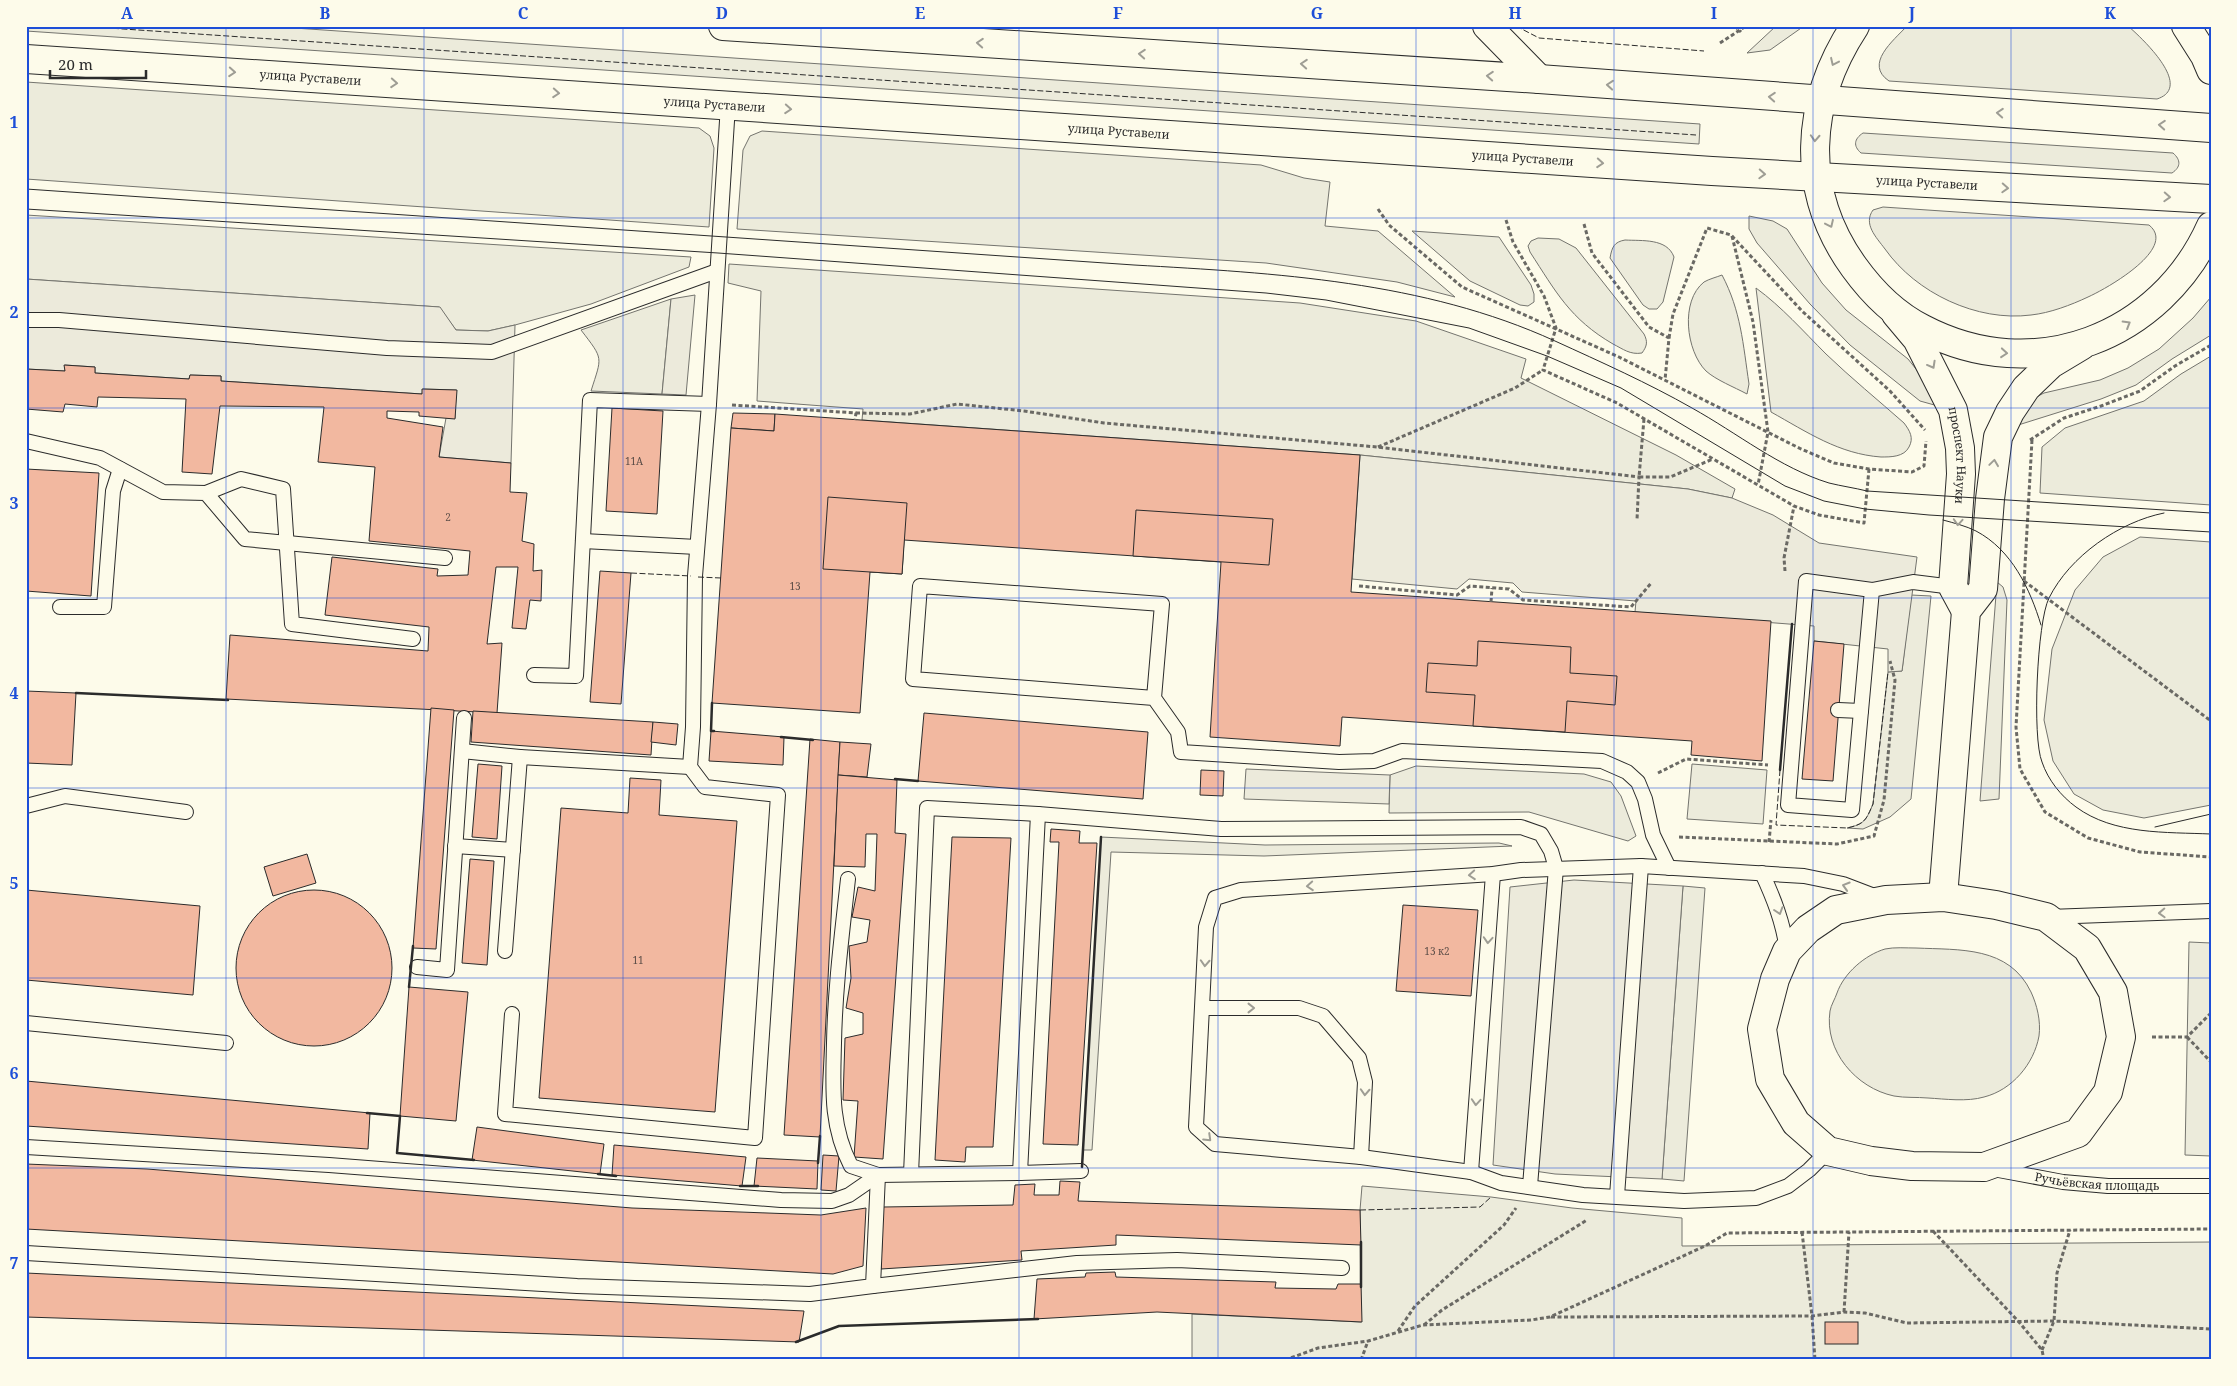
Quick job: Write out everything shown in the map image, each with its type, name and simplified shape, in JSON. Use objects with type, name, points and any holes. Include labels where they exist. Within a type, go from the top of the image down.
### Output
[{"type":"main road","points":[[723,26],[1539,79],[2211,128]]},
{"type":"main road","points":[[1487,26],[1539,79]]},
{"type":"main road","name":"проспект Науки","points":[[1855,26],[1841,47],[1829,73],[1821,100],[1815,138],[1817,177],[1826,215],[1843,252],[1866,284],[1894,311],[1917,338],[1953,410],[1960,448],[1961,474],[1952,587]]},
{"type":"main road","points":[[2186,26],[2205,56],[2211,70]]},
{"type":"main road","name":"улица Руставели","points":[[26,59],[1817,177],[2211,199]]},
{"type":"main road","name":"проспект Науки","points":[[1966,611],[1983,588],[1990,498],[1998,437],[2010,412],[2026,388],[2051,364],[2083,344],[2129,323],[2156,302],[2185,272],[2211,226]]},
{"type":"main road","name":"проспект Науки","points":[[1894,311],[1922,329],[1952,342],[1985,351],[2017,354],[2051,352],[2083,344]]},
{"type":"main road","points":[[1943,897],[1966,611],[1952,587]]},
{"type":"main road","name":"Ручьёвская площадь","points":[[1943,897],[1996,905],[2046,917],[2087,948],[2113,992],[2121,1036],[2108,1092],[2078,1133],[1984,1168],[1912,1166],[1871,1161],[1828,1151],[1796,1123],[1770,1079],[1762,1029],[1775,979],[1787,951],[1808,929],[1836,910],[1886,900],[1943,897]]},
{"type":"lane","points":[[512,1014],[505,1114],[755,1138],[778,795],[705,787],[690,767],[697,547],[728,105]]},
{"type":"lane","points":[[26,320],[59,320],[387,348],[492,352],[717,271]]},
{"type":"lane","points":[[534,675],[576,676],[590,400],[708,404]]},
{"type":"lane","points":[[26,441],[100,458],[163,492],[206,493],[240,479],[282,489],[292,624],[413,639]]},
{"type":"lane","points":[[60,607],[104,607],[113,491],[120,469]]},
{"type":"lane","points":[[206,493],[245,539],[445,558]]},
{"type":"lane","points":[[583,541],[697,547]]},
{"type":"lane","points":[[1872,590],[1852,810],[1788,805],[1802,707],[1806,582],[1872,590],[1913,582],[1952,587]]},
{"type":"lane","points":[[1154,698],[913,679],[920,586],[1162,604],[1154,698],[1178,732],[1181,752],[1340,762],[1374,762],[1402,751],[1602,762],[1627,772],[1638,782],[1645,799],[1653,835],[1669,868]]},
{"type":"lane","points":[[1838,710],[1861,712]]},
{"type":"lane","points":[[417,967],[447,970],[464,718]]},
{"type":"lane","points":[[462,751],[520,757],[690,767]]},
{"type":"lane","points":[[505,951],[520,757]]},
{"type":"lane","points":[[26,806],[65,796],[186,812]]},
{"type":"lane","points":[[911,1174],[926,808],[1038,814],[1221,829],[1378,830],[1521,827],[1541,834],[1551,851],[1556,868],[1530,1186]]},
{"type":"lane","points":[[1020,1173],[1038,814]]},
{"type":"lane","points":[[455,846],[513,850]]},
{"type":"lane","points":[[1617,1196],[1641,866]]},
{"type":"lane","points":[[1828,1151],[1809,1170],[1788,1186],[1756,1198],[1684,1201],[1584,1195],[1501,1183],[1471,1172],[1361,1157],[1215,1144],[1196,1127],[1206,927],[1215,898],[1241,890],[1493,874],[1556,868],[1641,866],[1804,876],[1843,884],[1886,900]]},
{"type":"lane","points":[[1762,873],[1776,902],[1784,925],[1787,951]]},
{"type":"lane","points":[[1471,1172],[1493,874]]},
{"type":"lane","points":[[848,879],[835,993],[833,1106],[843,1151],[851,1166],[878,1175],[1081,1171]]},
{"type":"lane","name":"Ручьёвская площадь","points":[[2046,917],[2211,911]]},
{"type":"lane","points":[[1203,1008],[1299,1008],[1323,1016],[1359,1058],[1365,1082],[1361,1157]]},
{"type":"lane","points":[[26,1023],[226,1043]]},
{"type":"lane","points":[[26,1147],[329,1166],[781,1200],[832,1201],[849,1195],[878,1175]]},
{"type":"lane","name":"Ручьёвская площадь","points":[[1984,1168],[2063,1182],[2108,1186],[2211,1186]]},
{"type":"lane","points":[[873,1286],[878,1175]]},
{"type":"lane","points":[[26,1253],[577,1286],[810,1294],[1077,1263],[1178,1260],[1342,1268]]},
{"type":"path","points":[[1735,26],[1740,32]]},
{"type":"path","points":[[1720,44],[1740,32],[1746,26]]},
{"type":"path","points":[[1378,209],[1388,225],[1462,287],[1556,328],[1768,432],[1834,463],[1870,469],[1912,472],[1924,466],[1927,432],[1890,391],[1802,311],[1731,235],[1707,228],[1673,314],[1665,380]]},
{"type":"path","points":[[1377,447],[1515,388],[1543,370],[1556,328],[1544,296],[1513,242],[1506,220]]},
{"type":"path","points":[[1584,224],[1592,253],[1649,327],[1669,338]]},
{"type":"path","points":[[1731,235],[1752,322],[1768,432],[1758,485]]},
{"type":"path","points":[[2022,440],[2032,440],[2064,418],[2140,391],[2175,366],[2211,345]]},
{"type":"path","points":[[1543,370],[1617,403],[1794,506],[1819,515],[1864,523],[1870,469]]},
{"type":"path","points":[[708,404],[856,413],[910,414],[957,404],[1024,411],[1104,423],[1377,447],[1639,476],[1670,477],[1713,459]]},
{"type":"path","points":[[855,420],[856,413]]},
{"type":"path","points":[[1637,520],[1644,419]]},
{"type":"path","points":[[2032,440],[2016,726],[2020,769],[2045,812],[2088,838],[2140,852],[2211,856]]},
{"type":"path","points":[[2024,581],[2211,721]]},
{"type":"path","points":[[1359,586],[1457,595],[1470,586],[1510,589],[1523,600],[1631,607],[1652,582]]},
{"type":"path","points":[[1491,602],[1492,588]]},
{"type":"path","points":[[1653,835],[1837,844],[1874,836],[1884,800],[1895,680],[1891,662],[1867,645]]},
{"type":"path","points":[[1638,782],[1686,758],[1773,766]]},
{"type":"path","points":[[2187,1037],[2211,1013]]},
{"type":"path","points":[[2121,1036],[2187,1037],[2211,1062]]},
{"type":"path","points":[[1398,1332],[1415,1306],[1504,1225],[1530,1186]]},
{"type":"path","points":[[1423,1325],[1442,1310],[1596,1214],[1617,1196]]},
{"type":"path","points":[[1550,1317],[1705,1246],[1727,1233],[2211,1229]]},
{"type":"path","points":[[2042,1350],[2054,1321],[2058,1273],[2070,1230]]},
{"type":"path","points":[[1933,1231],[2019,1322],[2042,1350],[2044,1360]]},
{"type":"path","points":[[1802,1232],[1815,1360]]},
{"type":"path","points":[[1844,1312],[1849,1232]]},
{"type":"path","points":[[1285,1360],[1318,1348],[1368,1341],[1423,1325],[1550,1317],[1812,1316],[1844,1312],[1865,1312],[1906,1323],[2054,1321],[2211,1329]]},
{"type":"path","points":[[1361,1360],[1368,1341]]},
{"type":"shaded area","points":[[26,26],[265,26],[1700,124],[1699,144],[26,31]]},
{"type":"shaded area","points":[[1776,26],[1804,26],[1770,50],[1747,53]]},
{"type":"shaded area","points":[[1907,26],[2128,26],[2144,41],[2162,63],[2168,74],[2170,84],[2167,93],[2157,99],[1889,81],[1882,74],[1879,67],[1880,60],[1883,53]]},
{"type":"shaded area","points":[[26,82],[699,128],[710,136],[714,148],[709,227],[26,179]]},
{"type":"shaded area","points":[[762,131],[1261,165],[1304,178],[1330,182],[1325,226],[1378,231],[1455,297],[1397,282],[1266,263],[737,229],[743,150],[750,136]]},
{"type":"shaded area","points":[[1863,133],[2173,153],[2179,163],[2172,173],[1861,153],[1856,143]]},
{"type":"shaded area","points":[[1883,207],[2149,225],[2156,234],[2155,245],[2148,256],[2124,276],[2075,303],[2053,311],[2031,315],[2010,316],[1990,314],[1969,309],[1949,301],[1913,279],[1898,265],[1878,240],[1870,225],[1870,215],[1873,210]]},
{"type":"shaded area","points":[[26,215],[691,257],[689,267],[591,304],[488,331],[456,330],[439,307],[26,279]]},
{"type":"shaded area","points":[[1749,216],[1773,221],[1787,229],[1822,283],[1846,310],[1908,359],[1924,379],[1938,406],[1920,401],[1850,345],[1810,304],[1757,243],[1749,229]]},
{"type":"shaded area","points":[[1412,231],[1499,237],[1531,285],[1534,302],[1528,306],[1520,305],[1470,281]]},
{"type":"shaded area","points":[[1538,238],[1559,239],[1576,248],[1644,334],[1646,344],[1642,353],[1623,350],[1598,335],[1565,304],[1530,252],[1528,246],[1531,241]]},
{"type":"shaded area","points":[[1625,240],[1653,242],[1666,246],[1674,257],[1663,302],[1657,309],[1649,309],[1643,305],[1610,258],[1614,246],[1618,242]]},
{"type":"shaded area","points":[[729,264],[1300,303],[1416,321],[1526,359],[1521,378],[1676,455],[1735,489],[1732,498],[1688,489],[1360,455],[862,420],[863,409],[757,401],[761,291],[728,283]]},
{"type":"shaded area","points":[[1722,275],[1733,302],[1743,341],[1749,384],[1747,394],[1706,371],[1699,362],[1690,339],[1689,313],[1691,301],[1696,290],[1704,282]]},
{"type":"shaded area","points":[[26,279],[440,307],[456,330],[488,331],[515,325],[511,463],[439,457],[446,418],[455,418],[456,390],[423,389],[422,394],[221,381],[221,376],[190,375],[189,379],[95,373],[95,367],[65,365],[65,371],[26,369]]},
{"type":"shaded area","points":[[1756,288],[1784,311],[1835,363],[1904,423],[1910,432],[1911,438],[1910,444],[1904,453],[1897,456],[1881,457],[1851,452],[1824,441],[1771,412]]},
{"type":"shaded area","points":[[695,295],[686,395],[662,394],[671,299]]},
{"type":"shaded area","points":[[2211,297],[2211,335],[2172,359],[2136,385],[2101,399],[2015,426],[2030,400],[2044,393],[2100,380],[2128,368],[2159,349],[2193,318]]},
{"type":"shaded area","points":[[671,299],[662,394],[591,391],[599,359],[594,347],[581,330]]},
{"type":"shaded area","points":[[2211,356],[2211,505],[2040,493],[2042,447],[2065,428],[2144,401],[2181,374]]},
{"type":"shaded area","points":[[1360,455],[1688,489],[1732,498],[1773,515],[1819,543],[1917,557],[1902,671],[1888,672],[1888,649],[1814,641],[1814,626],[1635,612],[1636,601],[1522,592],[1513,583],[1469,579],[1457,589],[1352,579]]},
{"type":"shaded area","points":[[2140,537],[2211,542],[2211,805],[2144,818],[2103,810],[2074,794],[2053,761],[2044,720],[2052,649],[2075,590],[2103,557]]},
{"type":"shaded area","points":[[1997,582],[2003,587],[2007,600],[1999,799],[1980,801]]},
{"type":"shaded area","points":[[1911,595],[1931,596],[1911,799],[1890,817],[1863,829],[1847,828],[1861,823],[1869,814],[1873,804],[1888,672],[1902,671]]},
{"type":"shaded area","points":[[1692,764],[1767,770],[1763,824],[1687,819]]},
{"type":"shaded area","points":[[1416,766],[1584,774],[1611,782],[1621,796],[1636,836],[1628,841],[1529,812],[1389,813],[1390,775]]},
{"type":"shaded area","points":[[1246,769],[1390,775],[1389,804],[1244,799]]},
{"type":"shaded area","points":[[1101,837],[1265,845],[1499,843],[1512,846],[1264,856],[1111,852],[1092,1150],[1083,1150]]},
{"type":"shaded area","points":[[1574,880],[1683,886],[1662,1179],[1555,1174],[1493,1165],[1510,887]]},
{"type":"shaded area","points":[[1683,886],[1705,888],[1684,1181],[1662,1179]]},
{"type":"shaded area","points":[[2189,942],[2211,943],[2211,1156],[2185,1155]]},
{"type":"shaded area","points":[[1916,948],[1966,951],[1997,958],[2022,977],[2031,992],[2039,1019],[2039,1036],[2036,1046],[2027,1066],[2020,1074],[1994,1094],[1970,1099],[1894,1096],[1880,1092],[1855,1076],[1838,1053],[1832,1040],[1829,1026],[1830,1011],[1840,986],[1850,972],[1863,960],[1885,949]]},
{"type":"shaded area","points":[[1362,1186],[1491,1197],[1572,1208],[1682,1218],[1682,1246],[2211,1242],[2211,1360],[1192,1360],[1192,1314],[1361,1322],[1360,1210]]},
{"type":"building","points":[[64,365],[95,367],[95,373],[189,379],[190,375],[221,376],[221,381],[422,394],[422,389],[457,390],[455,419],[419,416],[419,412],[387,411],[387,418],[443,427],[439,457],[511,463],[510,492],[527,493],[522,541],[534,544],[533,571],[542,570],[541,601],[530,600],[526,629],[512,628],[518,567],[496,567],[487,644],[502,643],[497,713],[226,699],[230,635],[428,651],[429,627],[325,615],[332,557],[438,569],[437,576],[468,575],[470,551],[369,541],[375,467],[318,462],[324,407],[220,406],[212,474],[182,472],[186,399],[98,397],[97,407],[65,404],[63,412],[26,409],[26,369],[65,371]]},
{"type":"building","points":[[612,408],[663,411],[657,514],[606,511]]},
{"type":"building","points":[[733,413],[775,414],[774,431],[731,428]]},
{"type":"building","points":[[775,414],[1360,455],[1351,592],[1771,621],[1762,761],[1691,755],[1692,741],[1342,717],[1340,746],[1210,737],[1221,562],[904,540],[902,574],[870,572],[860,713],[712,703],[731,428],[774,431]]},
{"type":"building","points":[[26,469],[99,473],[91,596],[26,591]]},
{"type":"building","points":[[828,497],[907,503],[902,574],[823,569]]},
{"type":"building","points":[[1136,510],[1273,519],[1269,565],[1133,556]]},
{"type":"building","points":[[600,571],[631,573],[621,704],[590,702]]},
{"type":"building","points":[[1478,641],[1571,647],[1570,673],[1617,676],[1615,705],[1567,701],[1565,732],[1473,726],[1475,695],[1426,692],[1428,663],[1477,666]]},
{"type":"building","points":[[1814,641],[1844,644],[1833,781],[1802,779]]},
{"type":"building","points":[[26,691],[76,693],[72,765],[26,763]]},
{"type":"building","points":[[431,708],[454,710],[436,949],[413,948]]},
{"type":"building","points":[[473,711],[653,722],[651,755],[471,742]]},
{"type":"building","points":[[924,713],[1148,732],[1143,799],[918,781]]},
{"type":"building","points":[[653,722],[678,724],[676,745],[651,742]]},
{"type":"building","points":[[711,731],[784,737],[783,765],[709,761]]},
{"type":"building","points":[[810,739],[840,742],[820,1137],[784,1135]]},
{"type":"building","points":[[840,742],[871,744],[867,777],[838,775]]},
{"type":"building","points":[[478,764],[502,766],[497,839],[472,837]]},
{"type":"building","points":[[1201,770],[1224,771],[1223,796],[1200,795]]},
{"type":"building","points":[[838,775],[897,780],[895,833],[906,834],[883,1159],[854,1157],[858,1101],[843,1100],[845,1038],[863,1034],[863,1013],[846,1008],[851,978],[849,946],[867,942],[870,920],[852,917],[858,887],[875,891],[877,834],[866,834],[865,867],[834,866]]},
{"type":"building","points":[[630,778],[661,780],[659,815],[737,821],[715,1112],[539,1098],[561,808],[628,813]]},
{"type":"building","points":[[1051,829],[1080,831],[1079,843],[1097,843],[1078,1145],[1043,1144],[1059,842],[1050,842]]},
{"type":"building","points":[[952,837],[1011,838],[993,1147],[966,1147],[965,1162],[935,1160]]},
{"type":"building","points":[[307,854],[316,883],[273,896],[264,867]]},
{"type":"building","points":[[470,859],[494,861],[487,965],[462,963]]},
{"type":"building","points":[[26,890],[200,906],[193,995],[26,980]]},
{"type":"building","points":[[306,890],[322,890],[337,893],[351,899],[369,913],[383,931],[389,945],[392,968],[389,991],[383,1005],[369,1023],[351,1037],[337,1043],[322,1046],[306,1046],[291,1043],[277,1037],[259,1023],[249,1011],[239,991],[236,976],[236,960],[239,945],[245,931],[259,913],[271,903],[291,893]]},
{"type":"building","points":[[1403,905],[1478,910],[1471,996],[1396,991]]},
{"type":"building","points":[[409,987],[468,992],[456,1121],[400,1116]]},
{"type":"building","points":[[26,1081],[370,1113],[368,1149],[26,1126]]},
{"type":"building","points":[[477,1127],[604,1144],[600,1174],[472,1160]]},
{"type":"building","points":[[614,1145],[746,1157],[742,1186],[612,1175]]},
{"type":"building","points":[[823,1155],[839,1156],[836,1191],[821,1190]]},
{"type":"building","points":[[757,1158],[818,1161],[817,1189],[754,1186]]},
{"type":"building","points":[[26,1164],[147,1169],[632,1208],[821,1215],[866,1208],[863,1266],[833,1274],[26,1229]]},
{"type":"building","points":[[1060,1181],[1080,1182],[1078,1201],[1360,1210],[1361,1245],[1116,1235],[1116,1245],[1021,1251],[1022,1260],[881,1269],[883,1207],[1013,1205],[1015,1185],[1035,1184],[1034,1195],[1059,1195]]},
{"type":"building","points":[[1115,1272],[1116,1277],[1276,1282],[1275,1288],[1336,1289],[1338,1284],[1361,1284],[1362,1322],[1157,1312],[1034,1319],[1037,1279],[1085,1277],[1086,1273]]},
{"type":"building","points":[[26,1273],[804,1311],[799,1342],[26,1317]]},
{"type":"building","points":[[1825,1322],[1858,1322],[1858,1344],[1825,1344]]},
{"type":"tram line","points":[[26,189],[1241,272],[1348,284],[1454,305],[1505,321],[1555,341],[1658,390],[1692,408],[1776,459],[1829,483],[1867,491],[2211,513]]},
{"type":"tram line","points":[[26,209],[718,253],[1266,293],[1326,300],[1469,328],[1547,356],[1621,388],[1785,486],[1824,501],[1865,509],[1929,515],[2211,532]]},
{"type":"tram line","points":[[2164,513],[2130,524],[2098,543],[2070,568],[2049,598],[2041,630],[2037,680],[2039,749],[2045,769],[2060,793],[2070,803],[2091,816],[2107,823],[2141,830],[2211,834]]},
{"type":"tram line","points":[[1943,520],[1976,531],[2000,549],[2025,584],[2041,625]]},
{"type":"tram line","points":[[2155,827],[2211,814]]},
{"type":"fence","points":[[79,26],[1696,135]]},
{"type":"fence","points":[[1516,26],[1539,38],[1704,51]]},
{"type":"fence","points":[[631,573],[691,576]]},
{"type":"fence","points":[[698,577],[721,578]]},
{"type":"fence","points":[[1780,770],[1776,825],[1847,828],[1861,823],[1869,814],[1873,804],[1888,672]]},
{"type":"fence","points":[[1360,1210],[1480,1207],[1491,1197]]},
{"type":"fence","points":[[1227,1360],[1240,1360]]},
{"type":"wall","points":[[1780,770],[1792,624]]},
{"type":"wall","points":[[76,693],[228,700]]},
{"type":"wall","points":[[712,703],[711,731],[714,731]]},
{"type":"wall","points":[[781,737],[813,740]]},
{"type":"wall","points":[[895,779],[918,781]]},
{"type":"wall","points":[[1082,1167],[1101,837]]},
{"type":"wall","points":[[409,987],[413,946]]},
{"type":"wall","points":[[367,1113],[400,1116],[397,1153],[474,1160]]},
{"type":"wall","points":[[818,1163],[820,1136]]},
{"type":"wall","points":[[598,1174],[616,1176]]},
{"type":"wall","points":[[740,1186],[758,1186]]},
{"type":"wall","points":[[1361,1242],[1361,1287]]},
{"type":"wall","points":[[796,1342],[839,1326],[1038,1319]]}]
